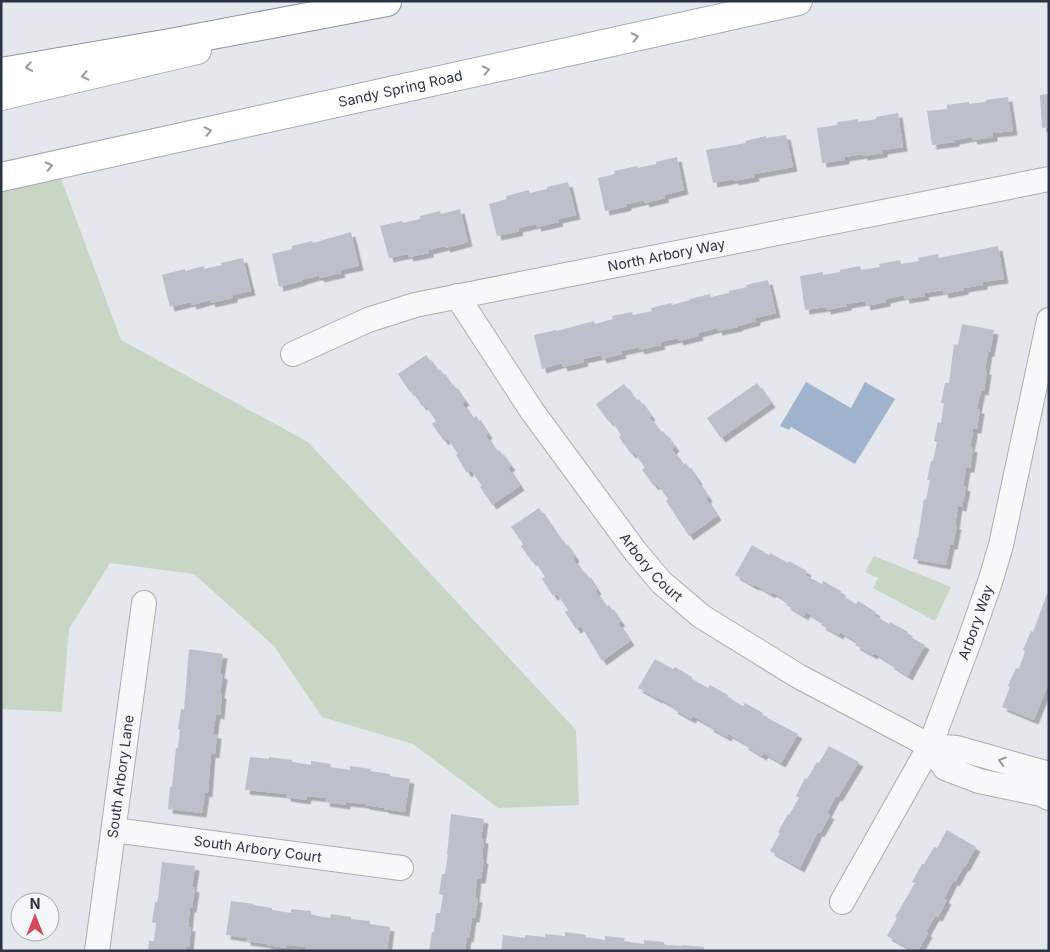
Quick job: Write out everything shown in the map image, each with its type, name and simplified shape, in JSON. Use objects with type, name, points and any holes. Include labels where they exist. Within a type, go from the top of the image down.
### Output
[{"type":"main road","name":"Sandy Spring Road","points":[[1,177],[798,1]]},
{"type":"main road","points":[[1,72],[389,2]]},
{"type":"main road","points":[[1,96],[173,56],[389,2]]},
{"type":"street","name":"North Arbory Way","points":[[293,354],[368,320],[415,305],[1047,179]]},
{"type":"street","name":"Arbory Court","points":[[457,296],[532,411],[635,551],[661,582],[701,616],[798,676],[930,746],[957,748],[1049,774]]},
{"type":"street","name":"Arbory Way","points":[[842,902],[930,746],[970,639],[1001,545],[1049,320]]},
{"type":"street","name":"South Arbory Lane","points":[[97,951],[144,603]]},
{"type":"street","name":"Arbory Court","points":[[930,746],[945,768],[979,781],[1041,794],[1049,798]]},
{"type":"street","name":"South Arbory Court","points":[[114,830],[401,868]]},
{"type":"green space","points":[[56,165],[121,340],[308,442],[576,730],[579,805],[498,808],[413,744],[322,717],[274,646],[194,574],[110,563],[69,629],[62,712],[1,709],[1,177]]},
{"type":"green space","points":[[874,556],[951,587],[935,621],[873,588],[878,578],[865,572]]},
{"type":"water","points":[[806,382],[851,408],[865,382],[895,399],[855,464],[791,427],[789,430],[780,426]]},
{"type":"building","points":[[1049,94],[1049,127],[1042,128],[1040,95]]},
{"type":"building","points":[[1008,97],[1013,131],[993,133],[993,137],[973,140],[972,137],[955,140],[955,142],[932,145],[927,111],[947,109],[947,105],[986,102],[986,100]]},
{"type":"building","points":[[898,113],[903,147],[883,150],[883,153],[863,156],[863,154],[845,157],[844,160],[822,163],[817,128],[838,125],[837,122],[858,119],[858,122]]},
{"type":"building","points":[[786,135],[793,167],[754,174],[755,177],[713,183],[706,150],[746,143],[745,141],[766,136],[766,138]]},
{"type":"building","points":[[677,157],[684,190],[664,195],[665,198],[645,203],[644,200],[605,211],[598,178],[615,174],[614,171],[656,164],[656,162]]},
{"type":"building","points":[[568,182],[576,215],[558,219],[559,222],[537,227],[536,224],[518,228],[519,231],[497,236],[489,204],[507,199],[506,196],[529,190],[530,193]]},
{"type":"building","points":[[460,209],[468,242],[429,250],[429,253],[409,257],[408,254],[389,258],[380,226],[420,219],[420,216],[440,211],[441,214]]},
{"type":"building","points":[[351,232],[359,266],[340,270],[341,273],[320,278],[317,276],[279,287],[272,254],[292,249],[292,246],[312,241],[313,243]]},
{"type":"building","points":[[998,246],[1004,279],[983,282],[983,285],[944,294],[943,290],[924,293],[925,296],[905,299],[904,295],[886,299],[886,302],[866,306],[865,301],[826,310],[826,307],[805,310],[800,276],[823,272],[823,275],[860,266],[861,270],[880,267],[879,264],[900,260],[901,264],[919,261],[918,258],[938,254],[939,258]]},
{"type":"building","points":[[243,258],[251,291],[233,295],[233,298],[211,303],[210,300],[192,305],[191,302],[170,307],[162,275],[204,266],[204,269]]},
{"type":"building","points":[[768,280],[776,313],[756,318],[756,321],[718,331],[717,328],[698,333],[699,336],[679,341],[678,338],[660,342],[661,345],[640,350],[639,347],[621,351],[622,354],[602,359],[601,355],[583,359],[584,362],[563,367],[562,363],[542,369],[534,335],[594,321],[595,324],[613,319],[612,316],[632,312],[633,315],[652,311],[651,308],[671,303],[672,305],[710,294],[711,297],[729,293],[729,291],[747,287],[746,285]]},
{"type":"building","points":[[962,324],[994,330],[985,370],[987,370],[984,391],[981,390],[977,409],[980,409],[977,429],[973,429],[970,447],[973,448],[970,468],[966,468],[963,486],[966,487],[962,507],[958,506],[953,545],[950,545],[946,565],[913,559],[924,499],[926,500],[930,480],[927,480],[937,442],[934,441],[938,422],[941,423],[944,403],[941,403],[945,383],[949,383],[954,344],[958,345]]},
{"type":"building","points":[[426,355],[438,371],[440,369],[451,385],[453,384],[465,401],[462,403],[473,419],[476,416],[496,451],[499,450],[511,466],[508,468],[520,486],[492,505],[471,470],[467,473],[456,455],[458,454],[447,438],[444,441],[432,424],[436,421],[425,405],[422,406],[398,374]]},
{"type":"building","points":[[757,383],[771,403],[721,438],[707,418]]},
{"type":"building","points":[[624,384],[636,401],[639,399],[661,433],[663,431],[675,447],[672,450],[683,465],[686,463],[698,480],[708,497],[706,499],[717,516],[689,536],[666,501],[668,499],[657,484],[654,486],[642,470],[645,468],[634,452],[631,454],[619,437],[621,435],[611,420],[609,422],[596,404]]},
{"type":"building","points":[[539,508],[561,541],[563,540],[575,557],[573,559],[584,574],[586,573],[606,607],[609,605],[621,622],[618,623],[630,641],[602,661],[581,626],[576,629],[565,612],[568,610],[557,594],[553,596],[542,579],[545,577],[534,560],[532,562],[521,546],[523,544],[511,527]]},
{"type":"building","points":[[752,545],[769,555],[770,553],[788,563],[789,561],[807,571],[805,575],[822,584],[823,581],[841,591],[840,594],[856,604],[858,601],[876,612],[874,615],[908,632],[907,635],[925,645],[908,676],[874,653],[873,655],[855,645],[857,642],[840,632],[839,635],[821,625],[823,622],[806,612],[804,616],[786,605],[788,602],[772,592],[771,594],[735,575]]},
{"type":"building","points":[[1047,594],[1049,595],[1049,682],[1034,720],[1002,707],[1010,687],[1008,686],[1016,668],[1019,669],[1025,651],[1023,650],[1031,631],[1033,632]]},
{"type":"building","points":[[189,649],[223,654],[220,674],[223,675],[220,694],[222,694],[220,715],[216,714],[213,734],[217,734],[215,754],[211,753],[208,793],[205,792],[202,813],[168,809],[176,748],[178,748],[181,709],[184,710]]},
{"type":"building","points":[[655,659],[673,669],[675,667],[708,688],[710,685],[743,706],[745,703],[763,713],[762,715],[798,734],[781,763],[764,753],[762,756],[744,745],[745,743],[728,734],[727,737],[693,716],[691,719],[673,709],[673,706],[638,688]]},
{"type":"building","points":[[829,746],[859,762],[838,797],[836,796],[827,813],[830,815],[820,833],[818,832],[800,868],[770,851],[780,833],[778,832],[799,798],[796,796],[805,778],[807,779],[817,762],[819,763]]},
{"type":"building","points":[[250,757],[292,760],[292,762],[311,765],[311,761],[331,764],[330,767],[350,770],[350,766],[371,769],[370,771],[410,779],[405,812],[365,804],[346,802],[346,805],[325,802],[326,798],[307,796],[306,800],[286,797],[286,794],[245,790]]},
{"type":"building","points":[[451,814],[484,819],[481,839],[484,839],[482,859],[484,859],[481,879],[477,879],[475,898],[478,898],[475,918],[472,918],[465,951],[429,951],[436,913],[440,913],[443,895],[439,894],[442,874],[445,874],[448,855]]},
{"type":"building","points":[[947,830],[976,847],[955,882],[953,881],[944,899],[947,900],[938,917],[935,916],[918,951],[914,951],[887,936],[897,918],[895,917],[915,883],[912,882],[922,864],[924,864],[934,847],[937,848]]},
{"type":"building","points":[[162,862],[195,866],[192,887],[195,888],[188,927],[191,927],[189,947],[186,947],[185,951],[148,951],[149,941],[154,941],[156,923],[152,922],[155,902],[158,899]]},
{"type":"building","points":[[231,901],[254,904],[272,908],[272,910],[291,913],[291,909],[311,911],[311,915],[330,918],[331,914],[351,917],[351,919],[370,921],[370,924],[390,927],[387,951],[337,951],[327,949],[326,951],[309,951],[306,950],[306,947],[287,945],[287,948],[267,945],[246,941],[246,938],[226,935]]},
{"type":"building","points":[[565,932],[605,940],[605,936],[625,938],[624,941],[644,944],[644,940],[664,942],[666,945],[704,947],[704,951],[501,951],[503,935],[525,938],[525,935],[545,937],[545,934],[565,936]]}]
